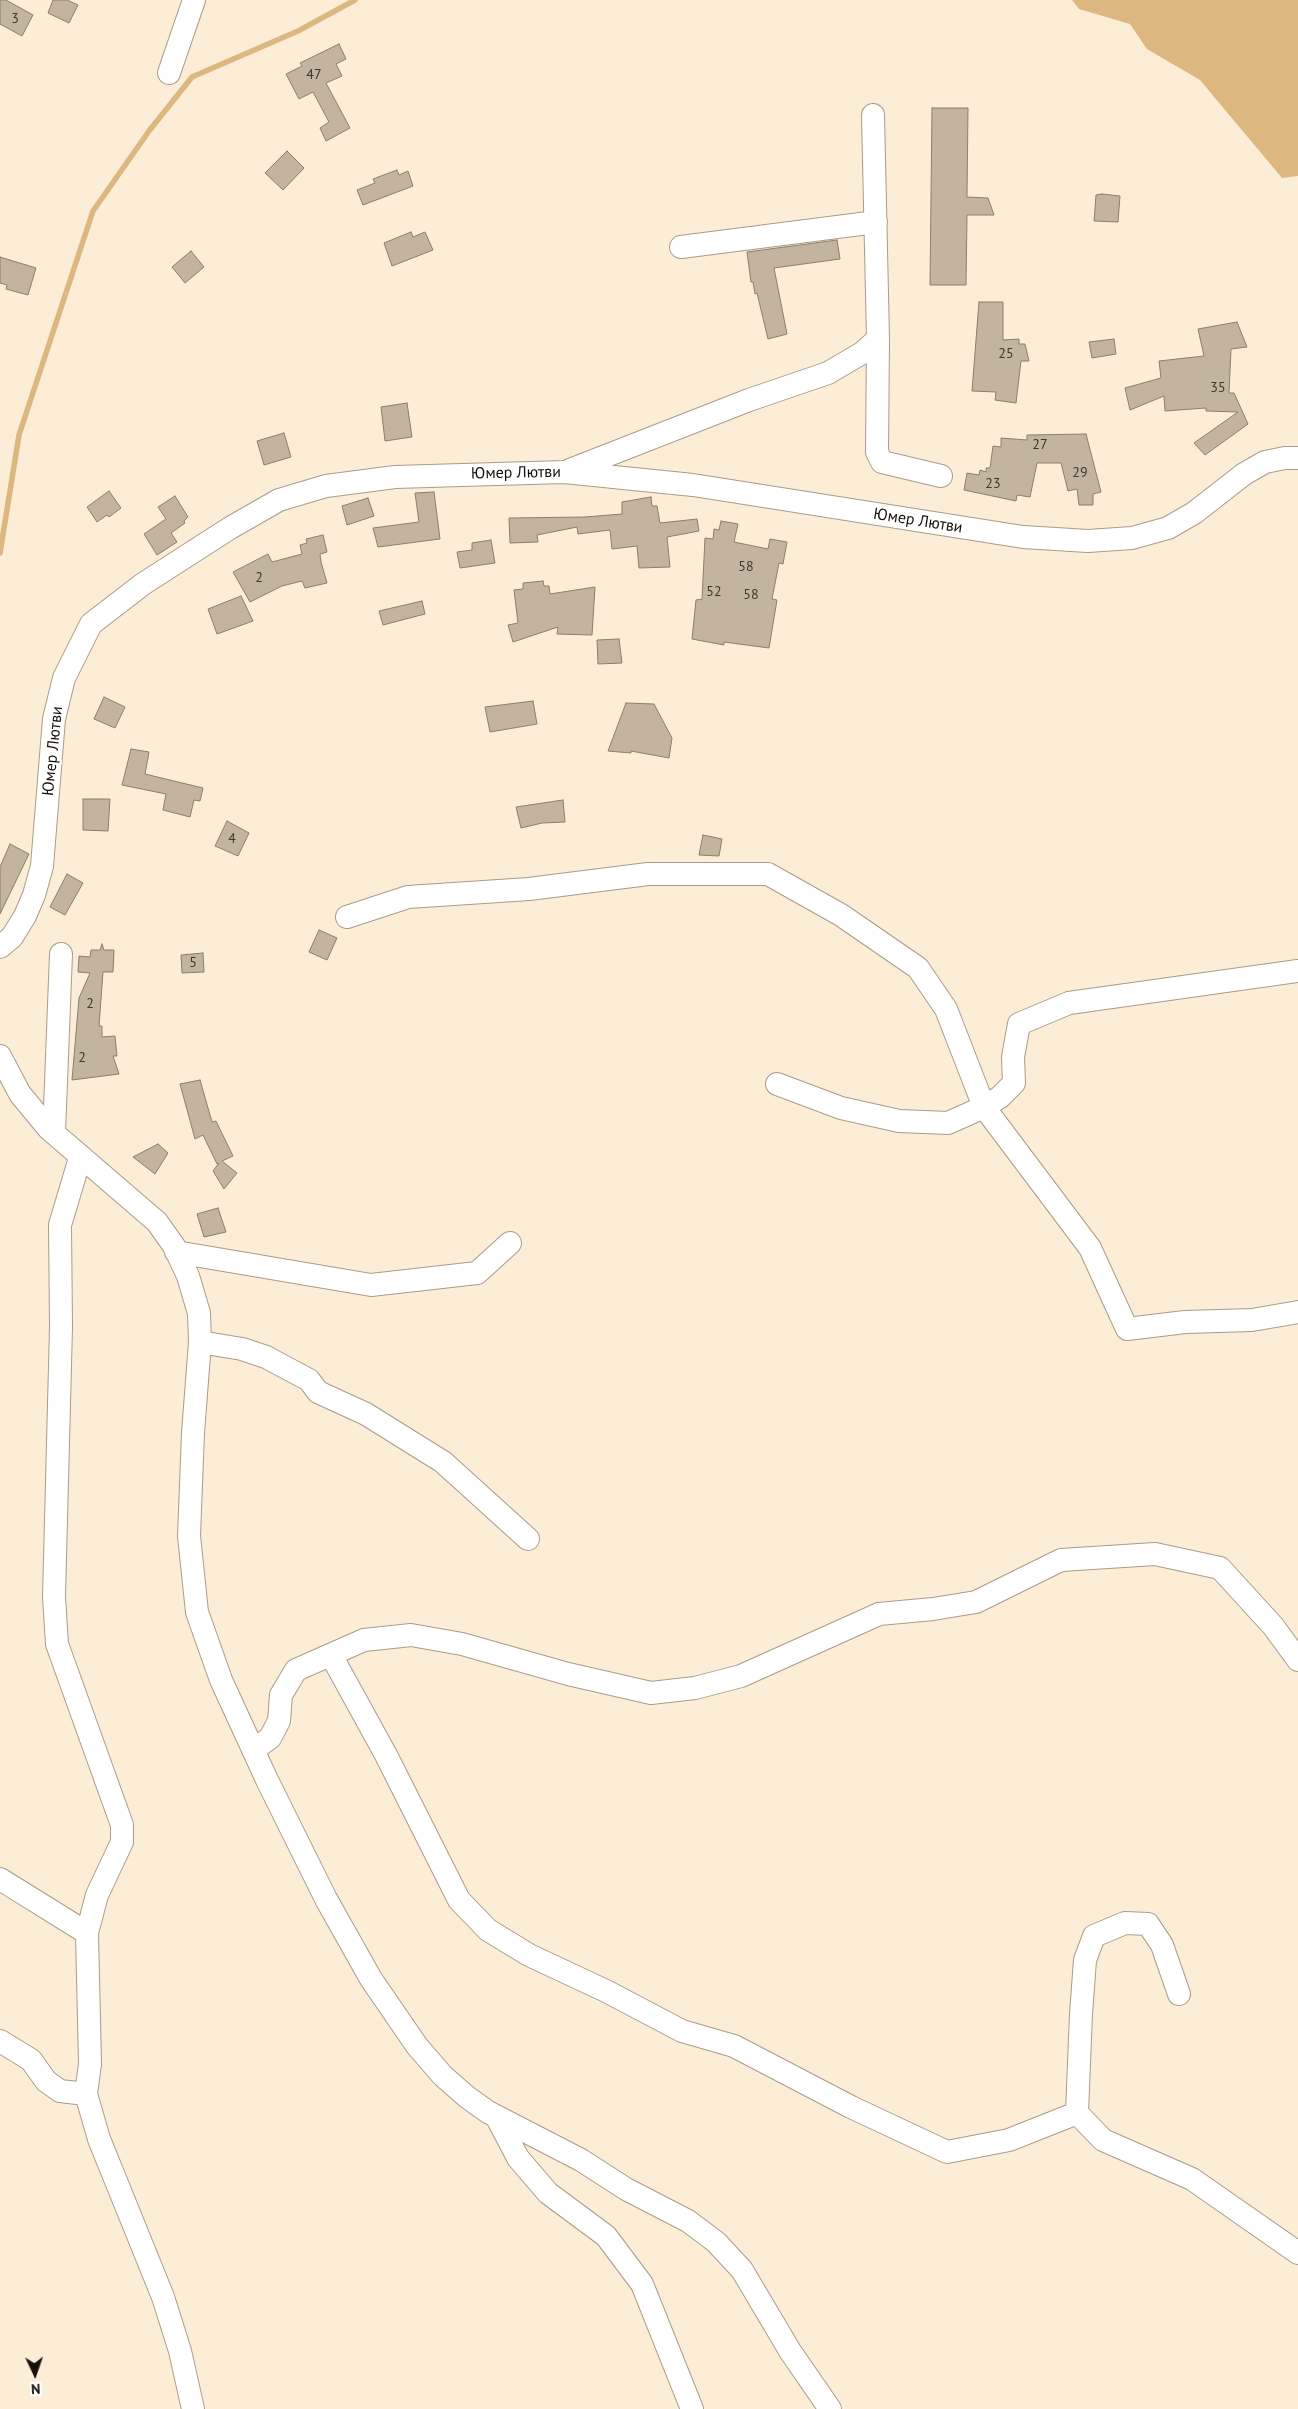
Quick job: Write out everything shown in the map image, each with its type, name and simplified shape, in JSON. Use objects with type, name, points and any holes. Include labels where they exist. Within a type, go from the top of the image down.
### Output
[{"type":"street","points":[[170,73],[194,0]]},
{"type":"street","points":[[873,115],[878,339],[878,458],[882,462],[941,476]]},
{"type":"street","points":[[681,247],[876,222]]},
{"type":"street","points":[[564,472],[749,400],[828,373],[862,353],[878,339]]},
{"type":"street","name":"Юмер Лютви","points":[[0,947],[12,937],[34,895],[42,866],[54,719],[64,678],[92,624],[143,584],[230,528],[279,500],[326,486],[395,477],[564,472],[693,485],[1023,537],[1088,541],[1132,538],[1168,528],[1194,514],[1244,474],[1265,462],[1298,458]]},
{"type":"street","points":[[347,917],[408,897],[529,889],[648,874],[768,874],[841,915],[918,968],[946,1009],[984,1107],[1090,1248],[1127,1329],[1185,1322],[1252,1320],[1298,1312]]},
{"type":"street","points":[[54,1133],[61,954]]},
{"type":"street","points":[[777,1084],[841,1108],[899,1120],[948,1123],[984,1107],[1000,1097],[1014,1083],[1013,1057],[1019,1024],[1069,1002],[1298,971]]},
{"type":"street","points":[[0,1056],[20,1094],[54,1133],[80,1158],[122,1190],[157,1222],[176,1252],[188,1276],[199,1312],[200,1342],[193,1433],[189,1536],[197,1612],[220,1680],[253,1750],[326,1900],[371,1979],[417,2046],[467,2098],[496,2116],[581,2160],[626,2189],[688,2221],[716,2242],[742,2270],[790,2351],[830,2409]]},
{"type":"street","points":[[80,1158],[60,1225],[61,1327],[54,1597],[57,1644],[122,1825],[122,1842],[97,1895],[87,1933],[90,2064],[86,2094],[99,2139],[163,2298],[180,2351],[193,2409]]},
{"type":"street","points":[[176,1252],[371,1286],[477,1273],[510,1243]]},
{"type":"street","points":[[200,1342],[242,1349],[266,1357],[309,1380],[318,1392],[366,1414],[443,1462],[528,1539]]},
{"type":"street","points":[[253,1750],[270,1738],[279,1721],[280,1695],[296,1670],[364,1640],[411,1635],[462,1644],[568,1674],[651,1693],[695,1688],[742,1676],[879,1614],[933,1609],[976,1602],[1061,1560],[1155,1554],[1220,1568],[1273,1626],[1298,1660]]},
{"type":"street","points":[[330,1655],[386,1755],[459,1900],[488,1930],[529,1955],[606,1991],[682,2032],[734,2046],[851,2107],[947,2152],[1009,2140],[1077,2113]]},
{"type":"street","points":[[0,1879],[87,1933]]},
{"type":"street","points":[[1180,1994],[1173,1970],[1162,1945],[1148,1924],[1125,1923],[1094,1936],[1085,1960],[1080,2014],[1077,2113],[1103,2140],[1192,2179],[1298,2253]]},
{"type":"street","points":[[0,2041],[31,2060],[46,2081],[60,2091],[86,2094]]},
{"type":"street","points":[[496,2116],[518,2158],[548,2193],[606,2236],[642,2284],[692,2409]]},
{"type":"shaded area","points":[[1072,0],[1298,0],[1298,176],[1282,178],[1200,80],[1147,49],[1130,24],[1079,9]]},
{"type":"building","points":[[0,0],[6,0],[33,15],[22,36],[0,24]]},
{"type":"building","points":[[53,0],[67,0],[78,5],[69,23],[48,13]]},
{"type":"building","points":[[339,44],[346,59],[336,64],[342,76],[326,83],[350,128],[326,141],[320,128],[329,122],[313,92],[299,99],[286,74],[302,66],[300,63]]},
{"type":"building","points":[[932,108],[968,108],[967,197],[988,198],[994,215],[967,215],[966,285],[930,285]]},
{"type":"building","points":[[287,151],[304,168],[283,190],[265,173]]},
{"type":"building","points":[[397,170],[399,175],[408,171],[413,186],[363,205],[357,190],[375,183],[373,179]]},
{"type":"building","points":[[1096,195],[1120,196],[1118,222],[1094,221]]},
{"type":"building","points":[[411,232],[413,237],[425,232],[433,250],[392,266],[384,243]]},
{"type":"building","points":[[837,240],[840,259],[774,268],[787,334],[768,339],[757,293],[755,294],[753,282],[751,282],[747,252]]},
{"type":"building","points":[[191,251],[204,267],[185,283],[172,267]]},
{"type":"building","points":[[0,257],[36,268],[28,295],[6,289],[7,285],[0,283]]},
{"type":"building","points":[[979,302],[1003,302],[1003,340],[1019,339],[1019,344],[1025,344],[1029,361],[1021,361],[1016,403],[995,400],[996,392],[972,391]]},
{"type":"building","points":[[1237,322],[1247,347],[1231,349],[1229,393],[1234,393],[1248,424],[1205,455],[1194,443],[1238,412],[1206,411],[1206,408],[1165,411],[1164,396],[1130,410],[1125,388],[1161,378],[1159,361],[1204,356],[1198,329]]},
{"type":"building","points":[[1114,339],[1116,354],[1092,358],[1089,342]]},
{"type":"building","points":[[407,403],[412,437],[385,441],[381,407]]},
{"type":"building","points":[[284,433],[291,457],[264,465],[257,441]]},
{"type":"building","points":[[1086,434],[1101,492],[1093,494],[1093,505],[1079,505],[1077,489],[1068,491],[1061,463],[1037,463],[1030,497],[1017,495],[1016,501],[964,490],[967,473],[979,475],[980,470],[986,472],[986,468],[990,468],[993,446],[1001,447],[1001,438],[1027,440],[1027,435]]},
{"type":"building","points":[[109,491],[121,508],[109,517],[107,515],[97,522],[87,507]]},
{"type":"building","points":[[434,492],[440,539],[378,547],[373,528],[419,522],[415,493]]},
{"type":"building","points":[[175,496],[188,517],[184,521],[185,523],[171,533],[177,542],[157,555],[144,534],[166,519],[158,507]]},
{"type":"building","points":[[651,497],[652,506],[657,506],[660,523],[697,519],[699,531],[667,537],[670,567],[639,568],[637,546],[612,549],[610,530],[578,534],[577,527],[537,535],[538,542],[510,543],[509,518],[585,517],[622,514],[622,502]]},
{"type":"building","points":[[368,498],[374,516],[347,525],[342,506]]},
{"type":"building","points":[[721,521],[738,524],[734,542],[768,549],[770,539],[787,542],[783,564],[779,563],[772,599],[777,600],[769,648],[724,642],[724,645],[692,639],[696,600],[702,599],[705,538],[713,539],[714,529],[719,530]]},
{"type":"building","points":[[323,535],[327,552],[320,554],[327,583],[305,588],[302,581],[282,586],[250,602],[233,572],[268,554],[272,562],[302,554],[300,545],[307,543],[306,539]]},
{"type":"building","points":[[491,540],[495,563],[460,568],[457,552],[472,550],[472,543]]},
{"type":"building","points":[[543,581],[544,586],[549,586],[550,594],[595,587],[592,635],[557,634],[558,627],[513,642],[508,625],[518,623],[514,590],[523,589],[523,583]]},
{"type":"building","points":[[241,596],[253,621],[217,634],[208,609]]},
{"type":"building","points":[[422,601],[425,614],[383,625],[379,611]]},
{"type":"building","points":[[619,639],[622,663],[598,664],[597,640]]},
{"type":"building","points":[[104,697],[125,707],[115,728],[94,719]]},
{"type":"building","points":[[533,701],[537,724],[490,732],[485,707]]},
{"type":"building","points":[[626,703],[654,704],[672,738],[669,758],[631,751],[631,753],[608,751]]},
{"type":"building","points":[[131,749],[149,752],[145,774],[203,788],[200,801],[194,800],[190,817],[163,810],[166,794],[122,785]]},
{"type":"building","points":[[83,799],[110,799],[108,831],[83,830]]},
{"type":"building","points":[[563,800],[565,822],[542,823],[521,828],[516,807]]},
{"type":"building","points":[[227,821],[249,833],[238,856],[215,846]]},
{"type":"building","points":[[703,835],[722,839],[719,856],[699,855]]},
{"type":"building","points":[[10,844],[29,854],[0,914],[0,867]]},
{"type":"building","points":[[67,874],[83,883],[65,915],[50,907]]},
{"type":"building","points":[[319,930],[337,938],[327,960],[309,952]]},
{"type":"building","points":[[102,944],[104,950],[114,950],[113,972],[103,972],[99,1026],[102,1026],[102,1037],[115,1036],[117,1056],[113,1056],[119,1074],[72,1080],[79,998],[90,973],[78,972],[79,956],[90,957],[91,950],[100,950]]},
{"type":"building","points":[[203,953],[204,972],[182,973],[181,955]]},
{"type":"building","points":[[200,1080],[212,1122],[216,1121],[233,1156],[222,1161],[237,1173],[224,1189],[213,1171],[219,1163],[217,1164],[203,1135],[195,1139],[180,1084]]},
{"type":"building","points":[[158,1144],[168,1153],[155,1174],[133,1157]]},
{"type":"building","points":[[218,1208],[226,1232],[204,1237],[197,1214]]},
{"type":"waterway","points":[[0,553],[19,435],[93,211],[149,131],[192,77],[298,31],[355,0]]}]
